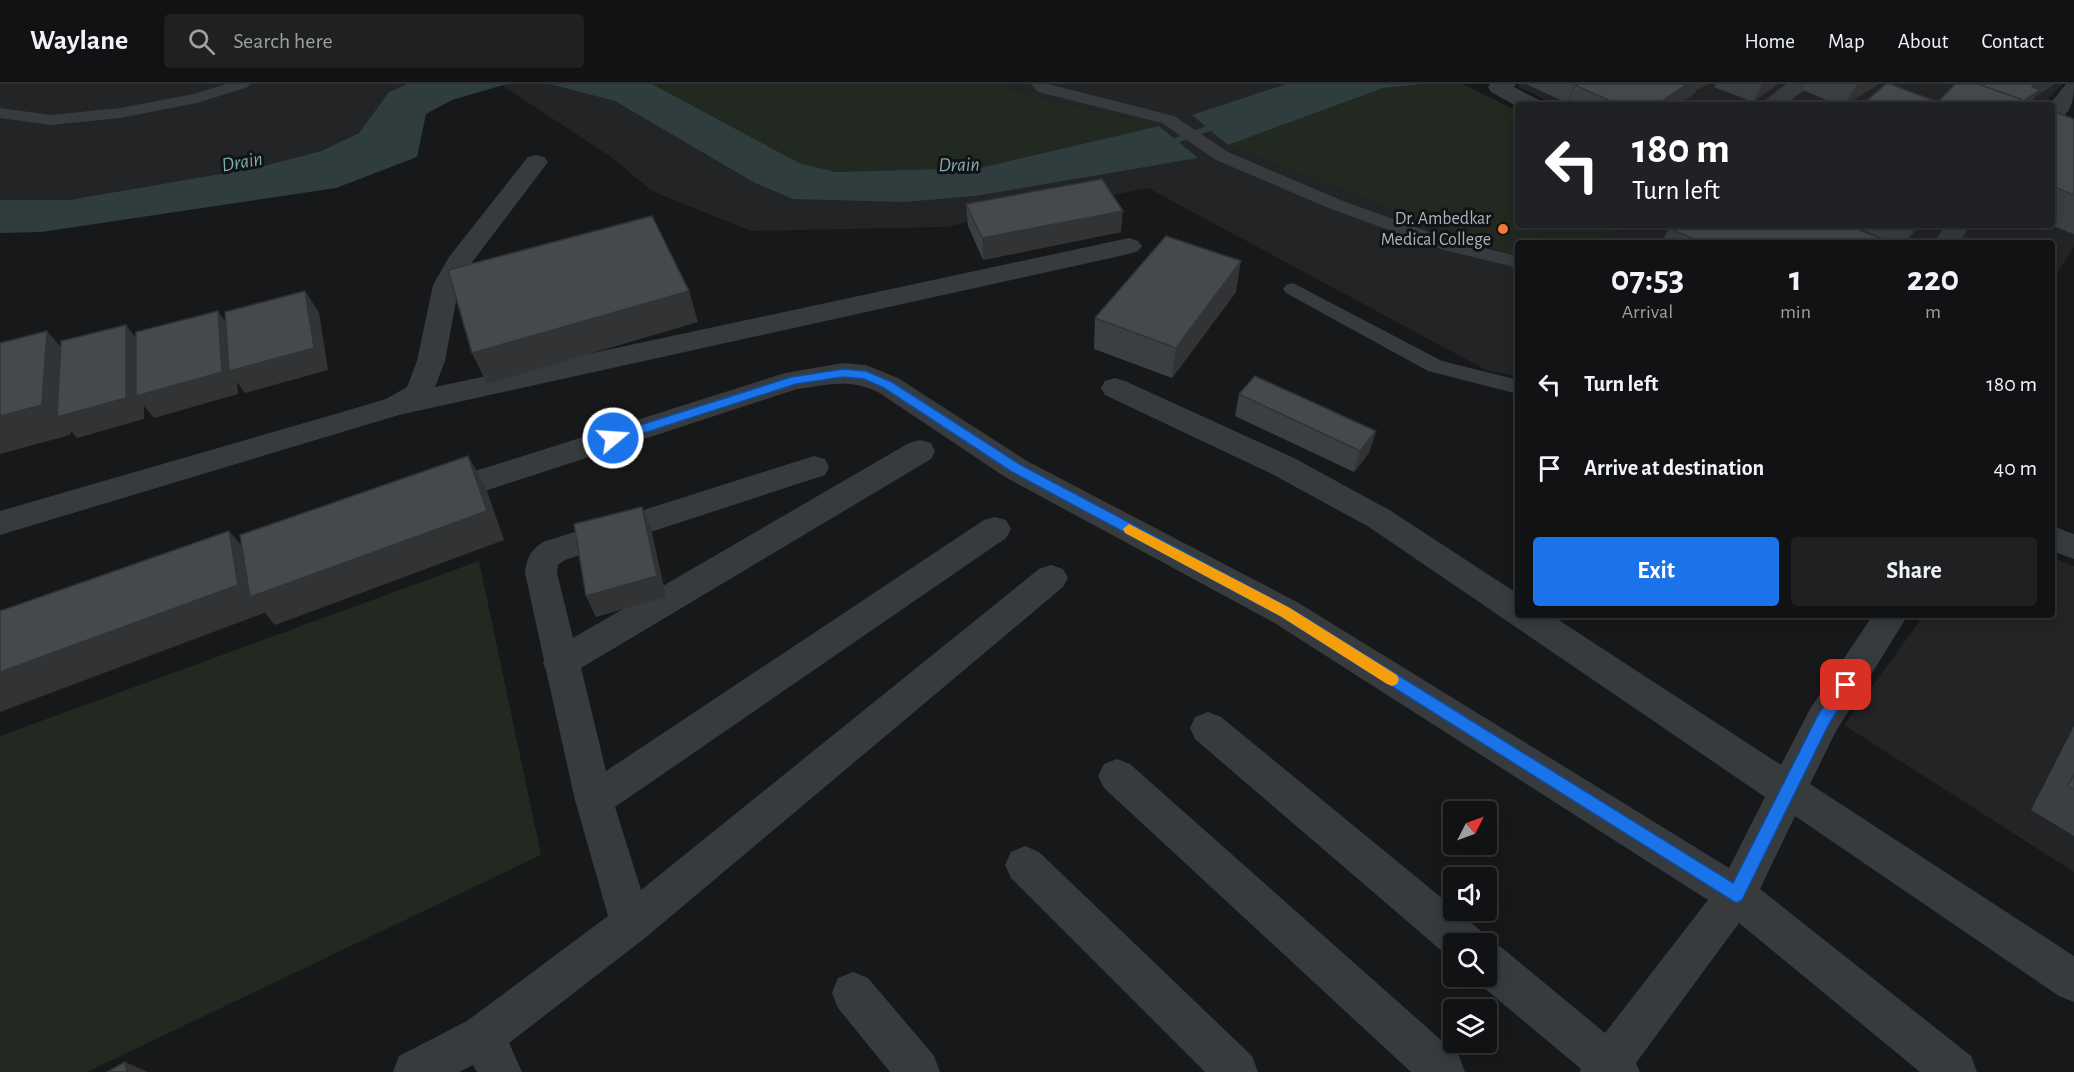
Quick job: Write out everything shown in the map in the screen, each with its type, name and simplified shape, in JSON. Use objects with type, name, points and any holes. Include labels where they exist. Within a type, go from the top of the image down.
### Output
[{"type":"street","points":[[1505,84],[1499,87],[1526,102]]},
{"type":"street","points":[[1774,102],[1801,84]]},
{"type":"street","points":[[2055,111],[2074,89]]},
{"type":"street","points":[[396,406],[419,393],[431,361],[446,285],[458,263],[536,162]]},
{"type":"street","points":[[0,523],[396,406],[1129,246]]},
{"type":"street","points":[[409,503],[795,380],[843,373],[866,375],[888,385],[1016,469],[1285,612],[1736,895],[1955,1072]]},
{"type":"street","points":[[1115,388],[1283,466],[1380,519],[1515,609]]},
{"type":"street","points":[[560,663],[920,451]]},
{"type":"street","points":[[631,924],[594,800],[560,663],[542,573],[543,559],[547,555],[814,467]]},
{"type":"street","points":[[594,800],[995,529]]},
{"type":"street","points":[[415,1072],[491,1054],[631,924],[1051,578]]},
{"type":"street","points":[[1529,618],[2074,981]]},
{"type":"street","points":[[1497,972],[1609,1069],[1736,895],[1823,720],[1890,618]]},
{"type":"street","points":[[1208,728],[1452,933]]},
{"type":"street","points":[[1117,776],[1443,1072]]},
{"type":"street","points":[[1025,865],[1236,1072]]},
{"type":"street","points":[[854,993],[918,1072]]},
{"type":"lane","points":[[0,113],[51,120],[120,113],[196,98],[242,84]]},
{"type":"lane","points":[[1039,84],[1044,88],[1168,119],[1222,156],[1337,204],[1451,246],[1515,261]]},
{"type":"lane","points":[[1293,289],[1435,366],[1515,386]]},
{"type":"shaded area","points":[[0,84],[407,84],[389,92],[360,133],[321,151],[260,167],[69,200],[0,200]]},
{"type":"shaded area","points":[[407,84],[507,84],[452,100],[426,114],[417,157],[336,188],[41,232],[0,233],[0,200],[69,200],[260,167],[321,151],[359,133],[389,92]]},
{"type":"shaded area","name":"Dr. Ambedkar Medical College","points":[[500,84],[1462,84],[1515,110],[1515,228],[1778,228],[1805,240],[1515,240],[1515,376],[1486,370],[1148,188],[944,227],[751,231],[652,191],[611,157]]},
{"type":"shaded area","points":[[550,84],[652,84],[799,163],[836,172],[980,168],[1159,126],[1198,158],[975,196],[904,202],[793,199],[755,183],[615,101]]},
{"type":"shaded area","points":[[652,84],[999,84],[1005,89],[1159,126],[980,168],[836,172],[799,163]]},
{"type":"shaded area","points":[[1286,84],[1422,84],[1383,88],[1228,145],[1192,115]]},
{"type":"shaded area","points":[[1422,84],[1462,84],[1515,110],[1515,228],[1621,228],[1603,240],[1515,240],[1515,256],[1228,145],[1383,88]]},
{"type":"shaded area","points":[[1520,84],[2063,84],[2045,102],[1550,102],[1517,86]]},
{"type":"shaded area","points":[[2074,139],[2074,247],[2055,277],[2055,240],[1885,240],[1854,228],[2055,228],[2055,213]]},
{"type":"shaded area","points":[[2055,558],[2074,566],[2074,872],[1844,725],[1922,618],[2055,618]]},
{"type":"shaded area","points":[[479,561],[541,855],[87,1072],[0,1072],[0,736]]},
{"type":"building","points":[[1687,84],[1660,102],[1612,102],[1575,85]]},
{"type":"building","points":[[1886,84],[1935,101],[1934,102],[1865,102]]},
{"type":"building","points":[[1955,84],[1978,84],[2021,99],[2018,102],[1938,102]]},
{"type":"building","points":[[1978,84],[2037,84],[2032,87],[2040,90],[2019,102],[2021,99]]},
{"type":"building","points":[[2055,112],[2074,119],[2074,195],[2055,187]]},
{"type":"building","points":[[1102,179],[1123,211],[982,238],[966,204]]},
{"type":"building","points":[[652,216],[689,291],[472,353],[448,270]]},
{"type":"building","points":[[1669,228],[1854,228],[1884,240],[1696,240]]},
{"type":"building","points":[[1166,236],[1241,261],[1176,348],[1095,318]]},
{"type":"building","points":[[305,291],[314,348],[229,371],[225,312]]},
{"type":"building","points":[[218,311],[222,372],[136,396],[136,332]]},
{"type":"building","points":[[126,325],[126,398],[57,417],[61,341]]},
{"type":"building","points":[[47,331],[42,405],[0,416],[0,343]]},
{"type":"building","points":[[1255,376],[1376,431],[1360,451],[1239,394]]},
{"type":"building","points":[[468,456],[487,511],[250,597],[240,535]]},
{"type":"building","points":[[642,507],[657,576],[586,596],[574,524]]},
{"type":"building","points":[[229,531],[238,585],[0,672],[0,611]]},
{"type":"building","points":[[2074,774],[2074,789],[2068,786]]},
{"type":"building","points":[[125,1062],[127,1072],[107,1072]]},
{"type":"waterway","name":"Drain","points":[[1158,146],[1226,122]]},
{"type":"slow traffic","points":[[1129,529],[1285,612],[1392,680]]},
{"type":"place","name":"Dr. Ambedkar Medical College","points":[[1503,229]]},
{"type":"route","points":[[613,438],[795,380],[843,373],[866,375],[888,385],[1016,469],[1285,612],[1736,895],[1823,720],[1846,685]]}]
